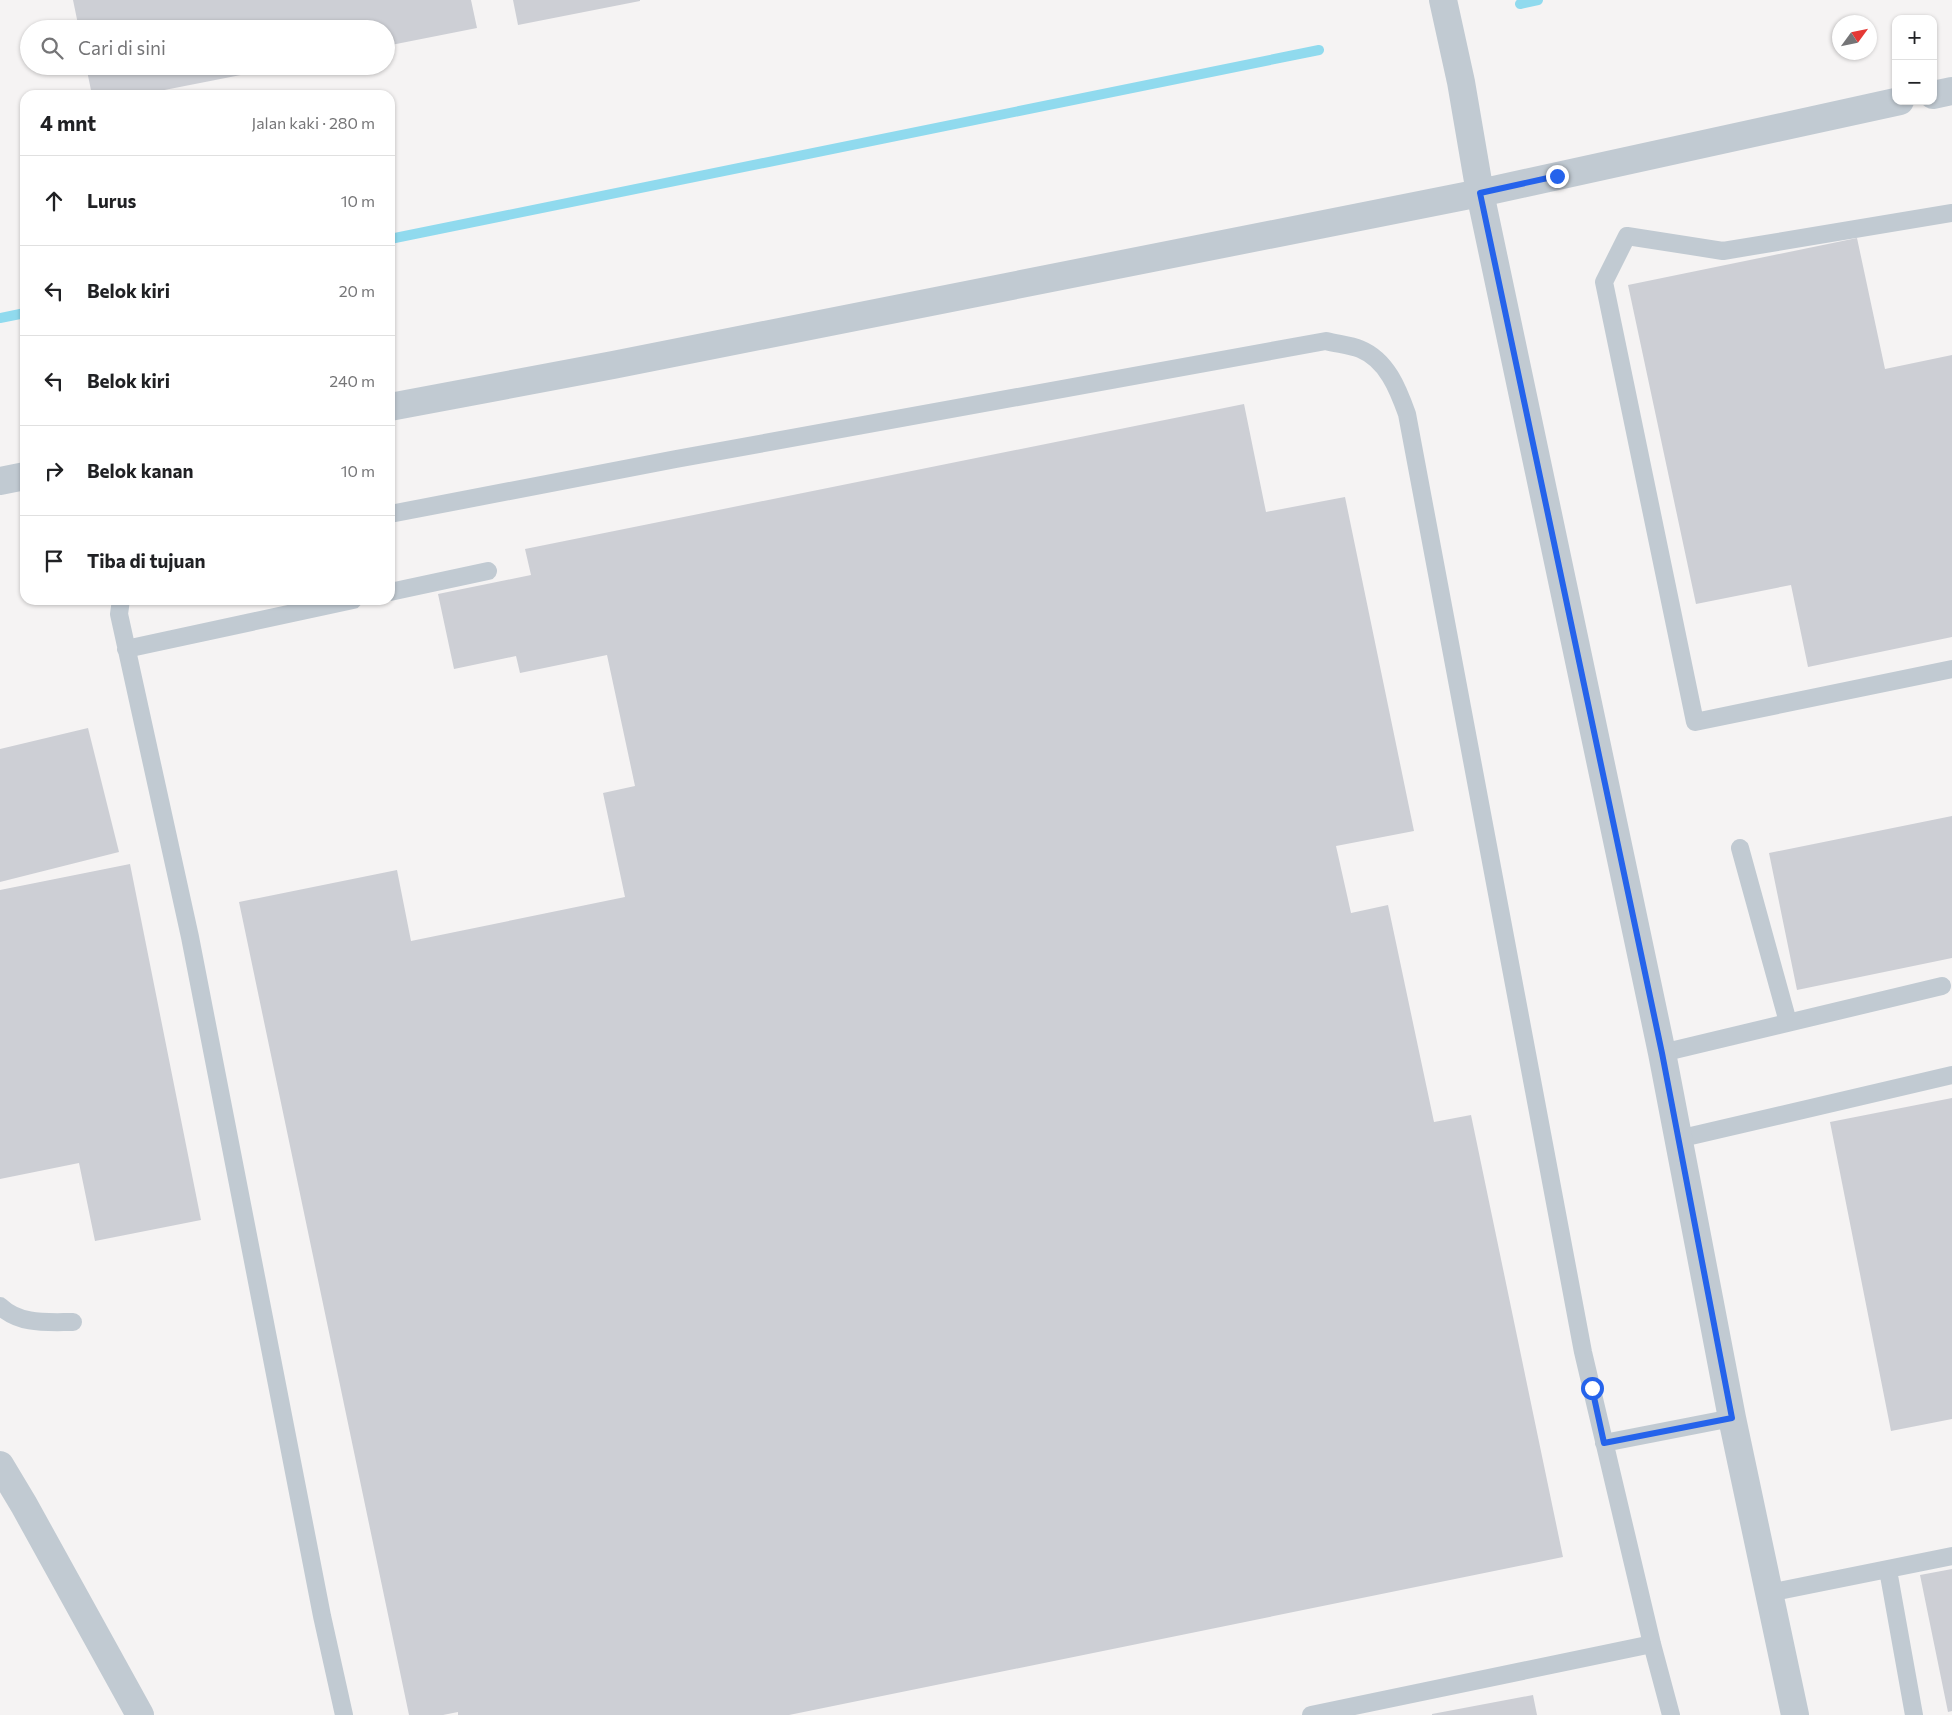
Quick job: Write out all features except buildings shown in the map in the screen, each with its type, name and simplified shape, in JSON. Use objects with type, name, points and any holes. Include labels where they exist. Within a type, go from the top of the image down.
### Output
[{"type":"street","points":[[1443,0],[1461,82],[1480,193],[1662,1053],[1732,1418],[1795,1715]]},
{"type":"street","points":[[1937,94],[1952,91]]},
{"type":"street","points":[[395,406],[623,363],[1480,193],[1892,103]]},
{"type":"street","points":[[0,480],[20,477]]},
{"type":"street","points":[[0,1465],[140,1715]]},
{"type":"lane","points":[[1952,213],[1724,251],[1627,236],[1604,282],[1695,722],[1952,669]]},
{"type":"lane","points":[[395,513],[666,461],[1326,341],[1361,350],[1381,363],[1398,388],[1407,414],[1581,1342],[1652,1644],[1671,1715]]},
{"type":"lane","points":[[395,591],[488,570]]},
{"type":"lane","points":[[120,605],[119,614],[126,649],[190,937],[322,1616],[344,1715]]},
{"type":"lane","points":[[126,649],[330,605]]},
{"type":"lane","points":[[1740,848],[1788,1022]]},
{"type":"lane","points":[[1662,1053],[1942,986]]},
{"type":"lane","points":[[1678,1139],[1952,1075]]},
{"type":"lane","points":[[0,1306],[14,1317],[37,1322],[73,1322]]},
{"type":"lane","points":[[1604,1443],[1732,1418]]},
{"type":"lane","points":[[1769,1593],[1952,1556]]},
{"type":"lane","points":[[1888,1570],[1914,1715]]},
{"type":"lane","points":[[1311,1715],[1652,1644]]},
{"type":"waterway","points":[[1520,4],[1538,0]]},
{"type":"waterway","points":[[395,238],[1319,50]]},
{"type":"waterway","points":[[0,318],[20,314]]},
{"type":"route","points":[[1557,176],[1480,193],[1662,1053],[1732,1418],[1604,1443],[1592,1388]]}]
